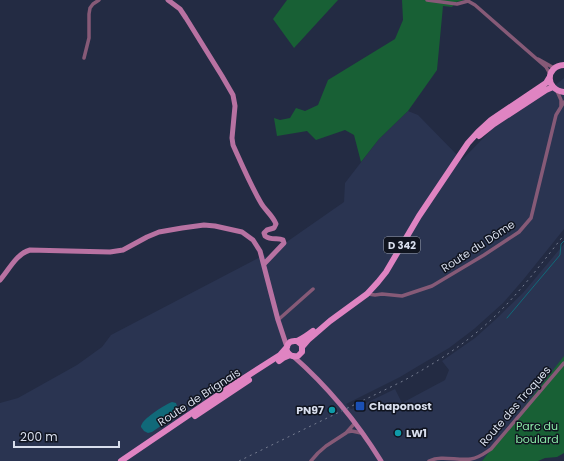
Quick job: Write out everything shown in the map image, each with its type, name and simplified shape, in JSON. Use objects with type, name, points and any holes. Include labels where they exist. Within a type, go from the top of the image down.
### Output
[{"type":"main road","points":[[564,65],[558,65],[554,68],[550,76],[550,81],[554,89],[564,92]]},
{"type":"main road","name":"D 342","points":[[302,350],[308,340],[330,321],[367,294],[386,272],[419,216],[468,143],[491,120],[546,83],[550,76]]},
{"type":"main road","name":"D 342","points":[[460,156],[494,124],[546,90],[554,89]]},
{"type":"main road","name":"D 342","points":[[295,341],[330,321]]},
{"type":"main road","points":[[295,341],[301,343],[302,350],[296,356],[291,356],[287,352],[287,347],[289,343],[295,341]]},
{"type":"main road","name":"Route de Brignais","points":[[121,461],[218,395],[276,358],[284,352],[287,347]]},
{"type":"main road","name":"Route de Brignais","points":[[127,461],[283,358],[291,356]]},
{"type":"street","points":[[84,58],[89,38],[90,8],[99,0]]},
{"type":"street","points":[[168,0],[180,9],[186,18],[222,76],[235,101],[232,138],[233,145],[253,189],[265,210],[276,224],[274,228],[264,232],[265,236],[269,239],[281,239],[284,243],[264,264]]},
{"type":"street","points":[[427,0],[457,4],[468,1],[475,5],[546,67],[550,76]]},
{"type":"street","points":[[532,55],[554,68]]},
{"type":"street","points":[[554,89],[561,100],[561,107]]},
{"type":"street","name":"Route du Dôme","points":[[367,294],[375,296],[382,294],[402,296],[432,286],[519,232],[531,218],[556,115],[564,102]]},
{"type":"street","points":[[0,280],[19,256],[27,251],[50,250],[110,252],[123,250],[159,232],[204,226],[215,226],[242,232],[253,240],[260,251],[278,320],[287,347]]},
{"type":"street","points":[[374,286],[377,293],[382,294]]},
{"type":"street","points":[[278,320],[312,289]]},
{"type":"street","points":[[283,335],[288,339],[295,341]]},
{"type":"street","points":[[302,350],[303,365]]},
{"type":"street","points":[[291,356],[303,365],[333,397],[355,423],[381,461]]},
{"type":"street","name":"Route des Troques","points":[[429,461],[439,458],[472,459],[491,449],[564,363]]},
{"type":"street","points":[[333,397],[353,416],[370,440],[371,445]]},
{"type":"street","points":[[346,433],[355,423]]},
{"type":"street","points":[[312,461],[326,446],[346,433],[352,431],[362,433]]},
{"type":"shaded area","points":[[564,78],[564,229],[503,303],[474,329],[449,348],[400,377],[346,404],[351,409],[358,409],[364,406],[364,404],[395,389],[402,403],[445,380],[449,370],[442,361],[475,338],[495,320],[523,293],[564,244],[564,358],[482,461],[0,461],[0,403],[18,398],[77,365],[102,347],[111,335],[264,255],[269,260],[288,241],[344,202],[345,183],[379,139],[408,111],[418,115],[462,160],[492,129],[542,96]]},
{"type":"shaded area","points":[[172,402],[176,403],[179,412],[178,414],[152,432],[148,433],[144,431],[141,425],[144,421],[165,405]]},
{"type":"green space","points":[[287,0],[338,0],[294,48],[273,19]]},
{"type":"green space","points":[[402,0],[465,0],[456,2],[452,7],[443,6],[437,70],[408,111],[379,139],[361,162],[354,135],[345,130],[316,140],[307,131],[277,136],[274,118],[280,120],[290,118],[296,108],[305,111],[318,105],[328,80],[395,39],[403,20]]},
{"type":"green space","name":"Parc du boulard","points":[[564,356],[564,453],[557,457],[545,458],[538,461],[482,461]]},
{"type":"waterway","points":[[507,318],[560,255],[561,244],[564,241]]},
{"type":"railway","points":[[239,461],[403,381],[458,347],[495,317],[529,280],[564,235]]},
{"type":"place","name":"Chaponost","points":[[360,406]]},
{"type":"place","name":"PN97","points":[[332,410]]},
{"type":"place","name":"LW1","points":[[398,433]]}]
